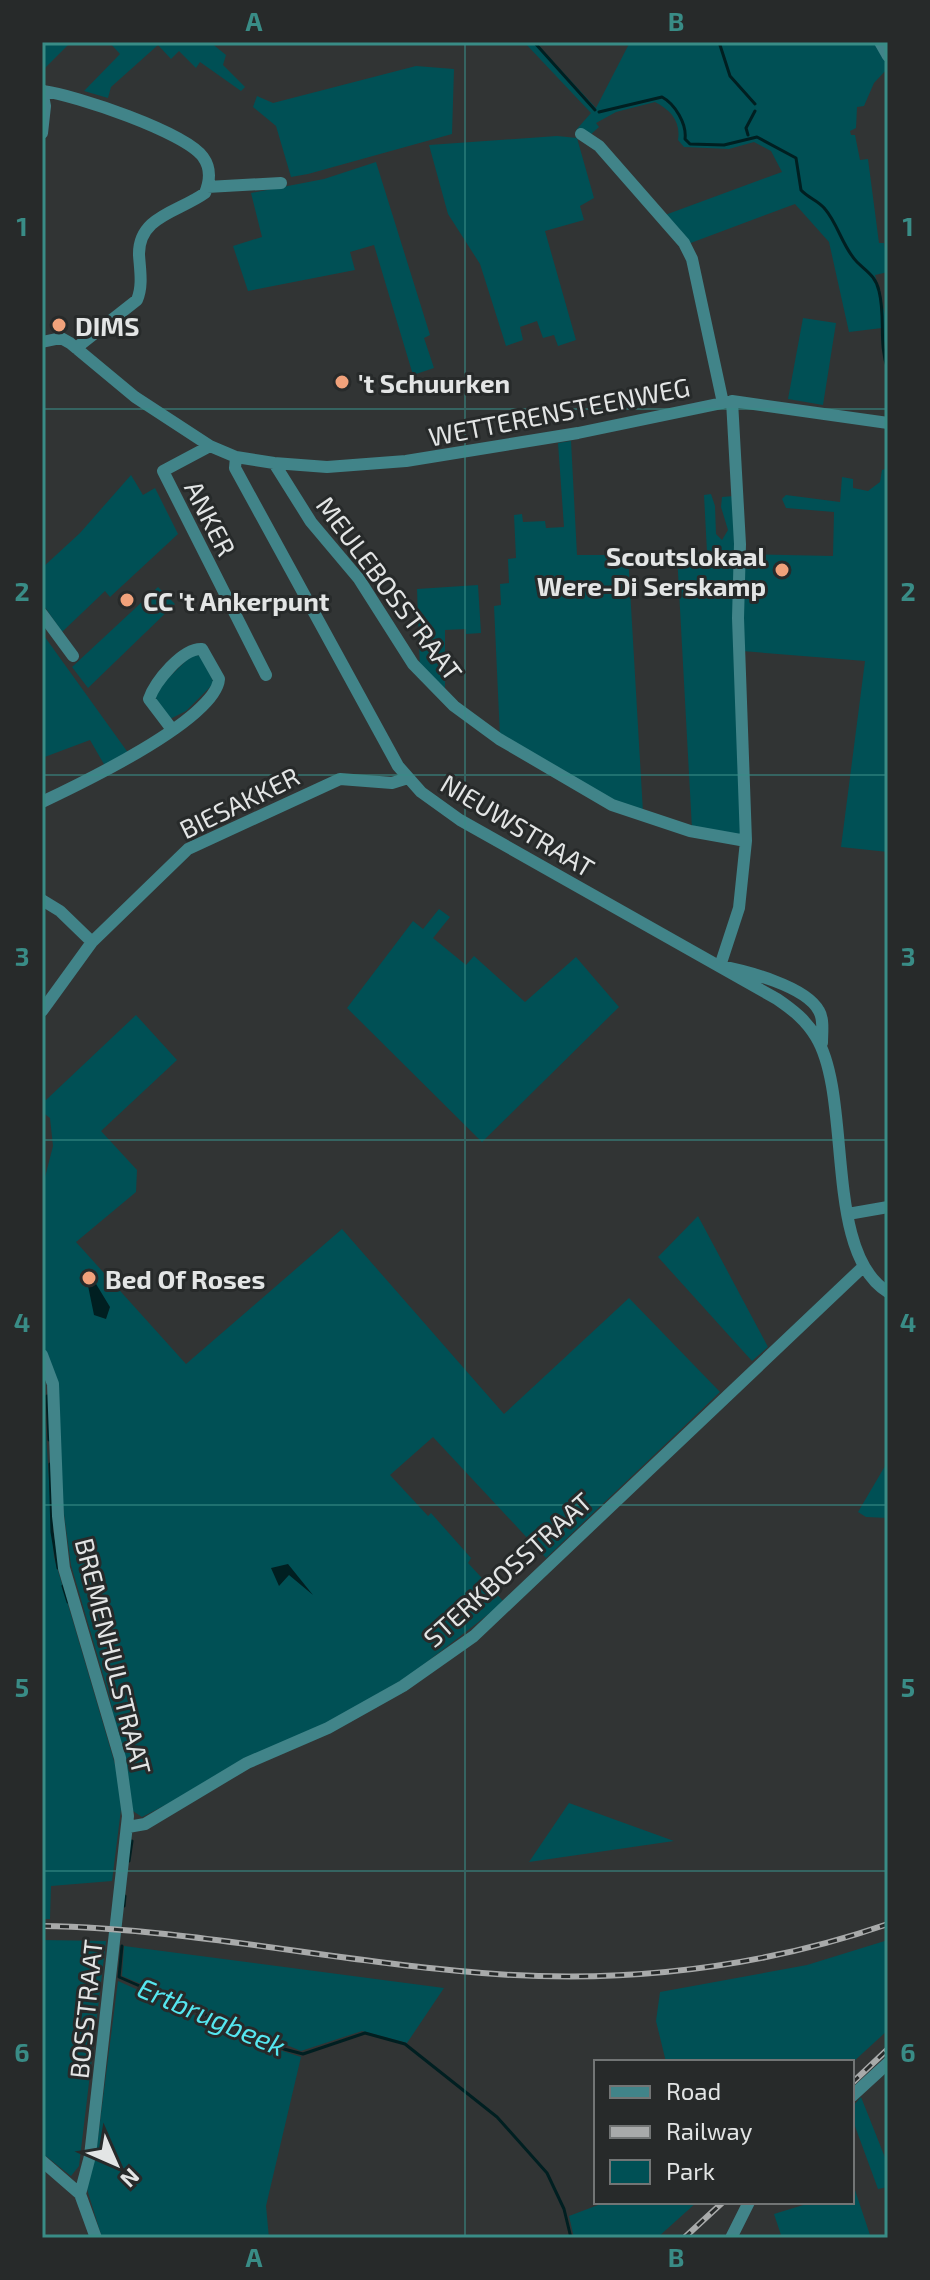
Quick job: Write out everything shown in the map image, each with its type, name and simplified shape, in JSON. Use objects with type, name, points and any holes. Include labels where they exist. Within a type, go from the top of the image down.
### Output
[{"type":"street","points":[[880,42],[888,56]]},
{"type":"street","points":[[42,133],[45,106],[42,90],[67,94],[118,111],[191,147],[207,164],[207,187],[193,201],[145,229],[139,239],[141,290],[137,300],[76,348],[61,338],[42,342]]},
{"type":"street","points":[[581,134],[599,146],[684,243],[692,259],[727,402],[740,544],[738,618],[746,841],[739,908],[720,966]]},
{"type":"street","points":[[207,187],[229,189],[281,183]]},
{"type":"street","name":"ANKER","points":[[76,348],[123,388],[210,446],[236,457]]},
{"type":"street","name":"WETTERENSTEENWEG","points":[[236,457],[327,467],[394,463],[578,433],[727,402],[888,423]]},
{"type":"street","name":"ANKER","points":[[210,446],[163,471],[266,675]]},
{"type":"street","name":"NIEUWSTRAAT","points":[[236,457],[235,468],[408,778],[460,820],[720,966],[799,1014],[822,1050]]},
{"type":"street","name":"MEULEBOSSTRAAT","points":[[274,463],[311,522],[359,579],[413,664],[454,706],[499,739],[612,805],[690,831],[746,841]]},
{"type":"street","points":[[42,614],[73,656]]},
{"type":"street","points":[[42,802],[134,757],[216,693],[219,679],[202,649],[189,652],[154,686],[149,699],[171,728]]},
{"type":"street","name":"BIESAKKER","points":[[42,1011],[92,942],[178,857],[202,841],[340,779],[392,783],[408,778]]},
{"type":"street","points":[[42,900],[60,911],[92,942]]},
{"type":"street","name":"NIEUWSTRAAT","points":[[720,966],[795,990],[818,1007],[822,1015],[822,1050],[848,1214],[863,1267]]},
{"type":"street","points":[[848,1214],[888,1207]]},
{"type":"street","points":[[863,1267],[888,1292]]},
{"type":"street","name":"STERKBOSSTRAAT","points":[[128,1827],[145,1824],[247,1763],[328,1728],[403,1686],[474,1636],[863,1267]]},
{"type":"street","name":"BREMENHULSTRAAT","points":[[42,1355],[51,1371],[53,1384],[62,1555],[120,1758],[128,1827]]},
{"type":"street","name":"BOSSTRAAT","points":[[80,2194],[90,2156],[120,1867],[128,1827]]},
{"type":"street","points":[[854,2094],[888,2063]]},
{"type":"street","points":[[42,2161],[80,2194],[96,2238]]},
{"type":"street","points":[[731,2238],[748,2204]]},
{"type":"green space","points":[[42,42],[71,42],[42,71]]},
{"type":"green space","points":[[109,42],[210,42],[226,55],[223,65],[245,87],[241,91],[200,62],[196,68],[179,51],[171,59],[158,45],[111,87],[108,98],[84,91],[120,54]]},
{"type":"green space","points":[[524,42],[535,42],[596,108],[630,42],[876,42],[888,68],[874,83],[864,106],[857,107],[856,128],[850,131],[851,135],[855,135],[860,160],[868,159],[879,243],[884,243],[888,272],[875,275],[888,327],[888,365],[882,328],[849,332],[829,242],[795,204],[688,244],[665,215],[782,172],[771,151],[754,142],[729,149],[684,147],[678,140],[674,117],[655,102],[616,112],[596,123],[599,127],[589,136],[576,130],[591,113]]},
{"type":"green space","points":[[416,66],[454,69],[452,134],[308,174],[291,177],[276,126],[253,107],[257,96],[273,103]]},
{"type":"green space","points":[[557,136],[577,138],[594,198],[580,206],[584,220],[545,231],[576,340],[558,346],[554,335],[543,338],[537,321],[520,327],[523,340],[506,346],[480,264],[448,214],[429,145]]},
{"type":"green space","points":[[376,162],[430,335],[424,338],[434,368],[413,375],[374,245],[350,252],[355,270],[248,291],[233,246],[262,237],[251,193],[324,179]]},
{"type":"green space","points":[[803,318],[836,323],[823,405],[788,399]]},
{"type":"green space","points":[[571,441],[577,555],[628,555],[643,812],[610,800],[500,737],[494,606],[501,605],[500,584],[509,583],[508,559],[516,558],[514,515],[522,514],[523,522],[545,521],[546,528],[564,527],[558,443]]},
{"type":"green space","points":[[888,468],[888,852],[841,847],[865,661],[742,651],[743,554],[833,556],[834,512],[786,508],[782,499],[786,495],[840,502],[842,477],[853,479],[853,488],[868,491],[880,482],[882,470]]},
{"type":"green space","points":[[131,475],[143,495],[155,488],[178,534],[110,597],[105,591],[62,632],[42,603],[42,568],[80,533]]},
{"type":"green space","points":[[711,494],[715,506],[716,534],[722,540],[728,530],[721,507],[722,497],[734,496],[743,835],[692,829],[677,554],[707,552],[704,495]]},
{"type":"green space","points":[[478,585],[481,633],[466,634],[466,629],[445,630],[445,694],[420,670],[417,589]]},
{"type":"green space","points":[[158,587],[175,604],[88,688],[72,667]]},
{"type":"green space","points":[[42,633],[129,754],[105,766],[90,740],[42,758]]},
{"type":"green space","points":[[193,654],[201,656],[214,683],[186,711],[170,719],[160,711],[154,692]]},
{"type":"green space","points":[[439,909],[450,917],[433,938],[466,965],[474,956],[525,1002],[576,957],[619,1007],[482,1142],[347,1008],[413,921],[423,929]]},
{"type":"green space","points":[[136,1015],[177,1060],[101,1131],[137,1170],[136,1192],[76,1242],[186,1364],[342,1229],[504,1414],[629,1298],[720,1392],[546,1558],[433,1437],[390,1475],[428,1516],[431,1513],[471,1558],[468,1563],[504,1602],[409,1676],[338,1717],[142,1817],[133,1811],[109,1695],[71,1565],[63,1507],[58,1390],[42,1350],[42,1189],[53,1146],[50,1118],[42,1112],[42,1100],[46,1100]]},
{"type":"green space","points":[[698,1216],[768,1347],[752,1361],[658,1257]]},
{"type":"green space","points":[[42,1373],[54,1557],[119,1778],[121,1809],[112,1881],[51,1886],[50,1919],[42,1919]]},
{"type":"green space","points":[[888,1461],[888,1518],[866,1517],[858,1512]]},
{"type":"green space","points":[[569,1803],[674,1841],[529,1862]]},
{"type":"green space","points":[[42,1940],[106,1941],[79,2166],[71,2176],[42,2153]]},
{"type":"green space","points":[[888,1940],[888,2030],[854,2061],[666,2060],[656,2021],[660,1992],[807,1965]]},
{"type":"green space","points":[[124,1946],[444,1988],[407,2043],[362,2031],[301,2051],[122,1976]]},
{"type":"green space","points":[[118,1981],[255,2042],[301,2057],[266,2206],[269,2238],[102,2238],[87,2189],[96,2153]]},
{"type":"green space","points":[[861,2097],[888,2165],[888,2187],[878,2189],[854,2123],[854,2105]]},
{"type":"green space","points":[[854,2187],[871,2238],[782,2238],[774,2214],[806,2204],[854,2204]]},
{"type":"green space","points":[[601,2204],[695,2204],[657,2238],[574,2238],[569,2216]]},
{"type":"shaded area","points":[[90,1274],[110,1307],[106,1319],[94,1315],[86,1276]]},
{"type":"shaded area","points":[[288,1564],[313,1595],[289,1575],[279,1586],[271,1568]]},
{"type":"waterway","points":[[534,42],[595,110]]},
{"type":"waterway","points":[[719,42],[730,76],[755,104]]},
{"type":"waterway","points":[[599,112],[662,97],[679,115],[685,139],[690,144],[724,145],[757,137],[796,158],[801,190],[825,209],[852,256],[876,281],[888,370]]},
{"type":"waterway","points":[[748,135],[746,128],[755,111]]},
{"type":"waterway","name":"Ertbrugbeek","points":[[47,1396],[49,1440]]},
{"type":"waterway","name":"Ertbrugbeek","points":[[50,1464],[52,1532],[58,1568]]},
{"type":"waterway","name":"Ertbrugbeek","points":[[63,1586],[68,1602]]},
{"type":"waterway","points":[[129,1861],[132,1841]]},
{"type":"waterway","points":[[124,1906],[125,1896]]},
{"type":"waterway","name":"Ertbrugbeek","points":[[122,1946],[119,1977],[284,2049],[303,2054],[365,2033],[405,2044],[497,2117],[547,2173],[564,2209],[571,2238]]},
{"type":"railway","points":[[42,1926],[152,1933],[427,1968],[533,1976],[585,1976],[687,1970],[738,1962],[789,1952],[888,1924]]},
{"type":"railway","points":[[854,2081],[888,2049]]},
{"type":"railway","points":[[684,2238],[721,2204]]},
{"type":"place","name":"DIMS","points":[[59,325]]},
{"type":"place","name":"'t Schuurken","points":[[342,382]]},
{"type":"place","name":"Scoutslokaal Were-Di Serskamp","points":[[782,570]]},
{"type":"place","name":"CC 't Ankerpunt","points":[[127,600]]},
{"type":"place","name":"Bed Of Roses","points":[[89,1278]]}]
